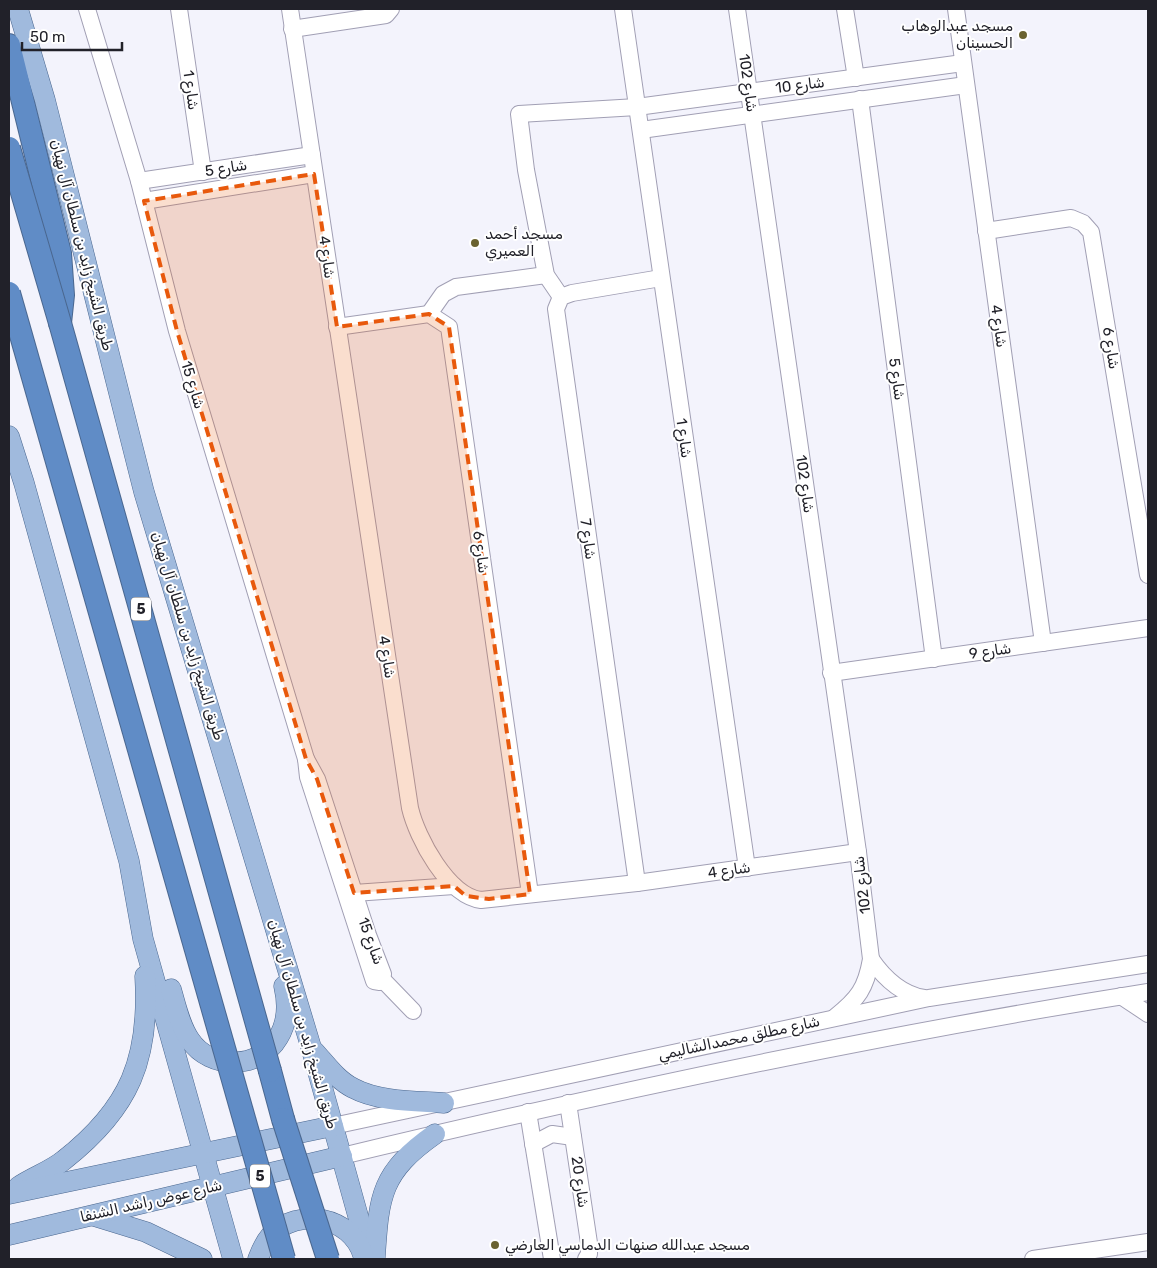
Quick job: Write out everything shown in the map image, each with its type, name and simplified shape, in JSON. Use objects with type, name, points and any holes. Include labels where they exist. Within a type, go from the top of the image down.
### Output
[{"type":"highway","points":[[9,45],[60,253],[63,295],[60,323]]},
{"type":"highway","name":"5","points":[[9,148],[60,323],[283,1119],[328,1259]]},
{"type":"highway","name":"5","points":[[9,293],[284,1259]]},
{"type":"highway","points":[[9,331],[26,352]]},
{"type":"main road","name":"طريق الشيخ زايد بن سلطان آل نهيان","points":[[18,9],[45,100],[144,492],[311,1047],[370,1259]]},
{"type":"main road","points":[[9,436],[24,483],[129,862],[184,1028],[190,1041],[204,1054],[222,1062],[237,1063],[254,1059],[270,1049],[278,1039],[284,1025],[287,1004],[243,820]]},
{"type":"main road","points":[[129,862],[143,939],[233,1259]]},
{"type":"main road","points":[[9,1193],[63,1161],[100,1128],[125,1095],[136,1071],[144,1039],[147,1000],[143,939]]},
{"type":"main road","points":[[311,1047],[334,1073],[353,1088],[394,1099],[444,1103]]},
{"type":"main road","points":[[9,1193],[333,1126]]},
{"type":"main road","points":[[375,1259],[379,1205],[390,1176],[410,1152],[435,1134]]},
{"type":"main road","name":"شارع عوض راشد الشنفا","points":[[9,1235],[342,1156]]},
{"type":"main road","points":[[92,1215],[146,1232],[202,1259]]},
{"type":"main road","points":[[258,1259],[262,1247],[271,1235],[282,1227],[294,1221],[317,1218],[329,1221],[347,1231],[361,1248],[364,1259]]},
{"type":"street","name":"شارع 15","points":[[86,9],[139,181],[177,331],[306,759],[308,777],[373,978],[377,982],[382,980],[383,974],[354,893],[317,779],[306,759]]},
{"type":"street","name":"شارع 1","points":[[179,9],[203,172]]},
{"type":"street","name":"شارع 4","points":[[290,9],[410,808],[422,842],[454,886],[466,896],[481,900],[637,883],[858,852]]},
{"type":"street","points":[[292,29],[386,15],[391,9]]},
{"type":"street","name":"شارع 1","points":[[623,9],[747,868]]},
{"type":"street","name":"شارع 102","points":[[737,9],[858,852],[871,959],[869,975],[862,990],[853,1003],[836,1017]]},
{"type":"street","points":[[845,9],[856,78]]},
{"type":"street","name":"شارع 4","points":[[956,9],[1043,643]]},
{"type":"street","name":"شارع 10","points":[[546,275],[526,170],[519,114],[637,107],[963,63]]},
{"type":"street","name":"شارع 10","points":[[641,130],[966,85]]},
{"type":"street","name":"شارع 5","points":[[860,99],[934,658]]},
{"type":"street","name":"شارع 5","points":[[139,181],[312,155]]},
{"type":"street","name":"شارع 5","points":[[144,201],[314,174]]},
{"type":"street","name":"شارع 6","points":[[986,231],[1072,218],[1083,223],[1091,232],[1148,575]]},
{"type":"street","points":[[337,327],[429,314],[444,294],[456,287],[546,275],[561,297],[572,293],[661,278]]},
{"type":"street","name":"شارع 7","points":[[561,297],[556,309],[637,883]]},
{"type":"street","name":"شارع 6","points":[[429,314],[449,327],[530,894]]},
{"type":"street","name":"شارع 9","points":[[831,673],[1148,628]]},
{"type":"street","points":[[354,893],[454,886]]},
{"type":"street","points":[[871,959],[892,984],[905,992],[928,998]]},
{"type":"street","name":"شارع مطلق محمدالشاليمي","points":[[333,1126],[928,998],[1148,964]]},
{"type":"street","points":[[382,980],[413,1011]]},
{"type":"street","name":"شارع مطلق محمدالشاليمي","points":[[342,1156],[528,1112],[703,1074],[939,1026],[1148,992]]},
{"type":"street","points":[[1120,996],[1148,1014]]},
{"type":"street","points":[[700,1047],[694,1059],[696,1068],[703,1074]]},
{"type":"street","name":"شارع 20","points":[[568,1103],[590,1248],[586,1259]]},
{"type":"street","points":[[528,1112],[552,1259]]},
{"type":"street","points":[[533,1144],[552,1134],[573,1137]]},
{"type":"street","points":[[1033,1259],[1072,1256],[1148,1242]]},
{"type":"highlighted area","points":[[314,174],[337,327],[429,314],[449,327],[530,894],[489,899],[466,896],[454,886],[354,893],[317,779],[306,759],[267,632],[177,331],[144,201]]},
{"type":"place","name":"مسجد عبدالوهاب الحسينان","points":[[1023,35]]},
{"type":"place","name":"مسجد أحمد العميري","points":[[475,243]]},
{"type":"place","name":"مسجد عبدالله صنهات الدماسي العارضي","points":[[495,1245]]}]
